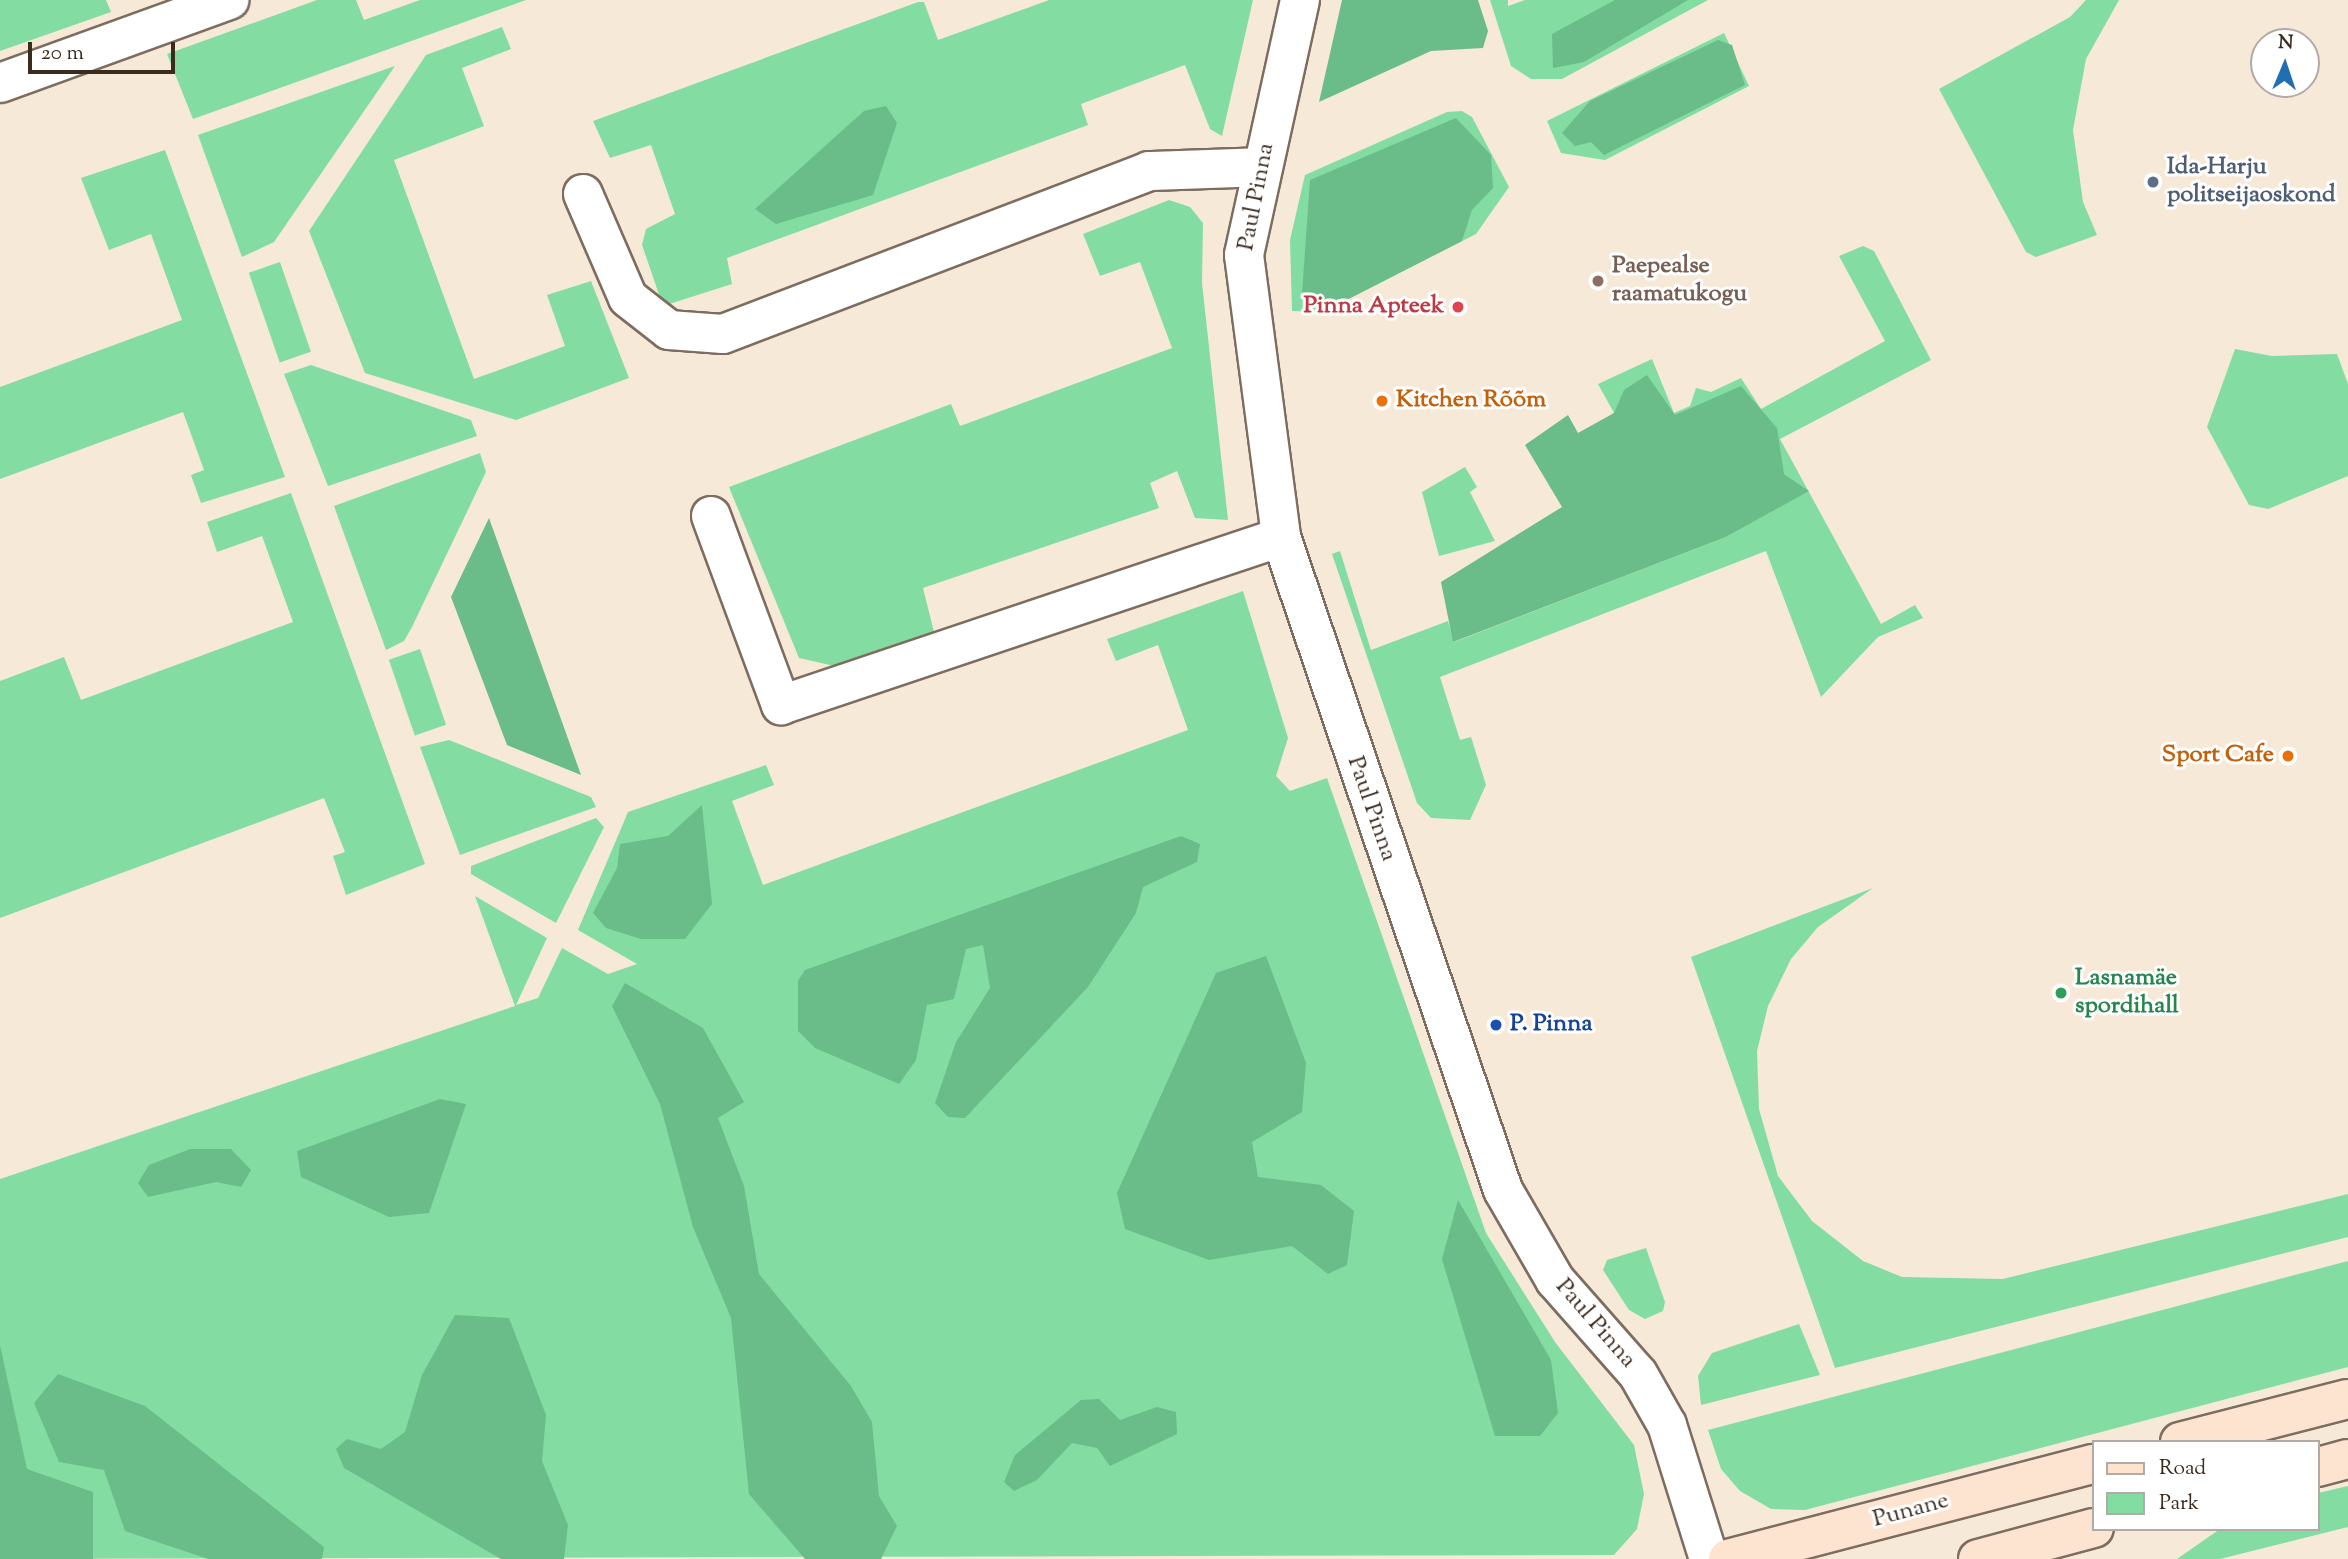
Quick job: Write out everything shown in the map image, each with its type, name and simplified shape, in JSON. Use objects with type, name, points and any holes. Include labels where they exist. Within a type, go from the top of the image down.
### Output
[{"type":"main road","points":[[2188,1440],[2348,1399]]},
{"type":"main road","points":[[2320,1466],[2348,1459]]},
{"type":"main road","name":"Punane","points":[[1728,1559],[2092,1465]]},
{"type":"main road","points":[[1978,1559],[2092,1529]]},
{"type":"street","points":[[0,83],[229,0]]},
{"type":"street","name":"Paul Pinna","points":[[1300,0],[1261,167],[1245,268],[1281,537],[1503,1190],[1555,1280],[1639,1374],[1667,1425],[1709,1559]]},
{"type":"street","points":[[583,194],[628,298],[669,330],[723,334],[1149,171],[1261,167]]},
{"type":"street","points":[[711,516],[781,705],[1281,537]]},
{"type":"green space","points":[[0,0],[106,0],[111,12],[0,51]]},
{"type":"green space","points":[[317,0],[356,0],[364,20],[420,0],[526,0],[193,119],[167,54]]},
{"type":"green space","points":[[1049,0],[1253,0],[1222,136],[1210,129],[1185,65],[1081,104],[1088,125],[727,258],[732,284],[663,306],[642,245],[646,229],[675,214],[651,145],[610,158],[593,121],[918,2],[924,2],[938,40]]},
{"type":"green space","points":[[1342,0],[1478,0],[1488,31],[1483,48],[1431,51],[1319,102]]},
{"type":"green space","points":[[1490,0],[1508,0],[1508,6],[1525,0],[1708,0],[1562,79],[1531,79],[1511,66]]},
{"type":"green space","points":[[1615,0],[1688,0],[1584,62],[1553,68],[1552,34]]},
{"type":"green space","points":[[2086,0],[2119,0],[2086,59],[2073,130],[2083,202],[2097,235],[2036,257],[2026,252],[1939,89],[2070,17]]},
{"type":"green space","points":[[502,27],[511,49],[462,68],[484,126],[394,160],[474,379],[565,346],[547,295],[591,281],[629,378],[516,420],[365,373],[309,231],[426,55]]},
{"type":"green space","points":[[1724,33],[1749,86],[1605,160],[1561,153],[1547,121]]},
{"type":"green space","points":[[1718,40],[1732,45],[1745,85],[1604,155],[1591,142],[1575,146],[1562,133],[1590,101]]},
{"type":"green space","points":[[395,66],[274,242],[242,257],[198,135]]},
{"type":"green space","points":[[886,106],[897,123],[873,195],[776,224],[755,209],[864,111]]},
{"type":"green space","points":[[1462,111],[1472,117],[1509,187],[1476,234],[1323,312],[1292,311],[1290,240],[1305,175],[1447,112]]},
{"type":"green space","points":[[1456,118],[1491,155],[1493,188],[1472,210],[1462,241],[1323,312],[1302,294],[1310,180]]},
{"type":"green space","points":[[165,150],[285,477],[201,503],[191,475],[204,470],[183,412],[0,479],[0,387],[182,320],[151,234],[109,250],[81,178]]},
{"type":"green space","points":[[1169,200],[1190,207],[1203,223],[1202,283],[1228,520],[1195,518],[1177,471],[1150,483],[1159,508],[923,588],[934,632],[839,667],[799,658],[729,487],[951,404],[960,426],[1172,348],[1140,262],[1100,276],[1083,234]]},
{"type":"green space","points":[[1863,246],[1874,251],[1931,360],[1780,439],[1881,624],[1915,605],[1923,618],[1878,637],[1821,697],[1766,551],[1440,677],[1460,740],[1471,737],[1486,785],[1470,820],[1431,818],[1417,803],[1332,554],[1340,551],[1371,650],[1448,621],[1454,642],[1726,537],[1808,491],[1784,474],[1614,413],[1598,384],[1652,359],[1674,413],[1690,406],[1696,388],[1711,392],[1741,378],[1761,409],[1885,341],[1839,256]]},
{"type":"green space","points":[[280,262],[311,352],[280,363],[249,273]]},
{"type":"green space","points":[[2235,349],[2272,356],[2337,354],[2348,384],[2348,476],[2268,509],[2249,505],[2207,427]]},
{"type":"green space","points":[[311,365],[471,420],[477,436],[328,486],[284,374]]},
{"type":"green space","points":[[1647,375],[1675,415],[1741,386],[1777,428],[1784,474],[1809,491],[1726,537],[1453,642],[1441,582],[1562,507],[1525,445],[1568,415],[1578,433],[1614,413],[1624,390]]},
{"type":"green space","points":[[480,453],[486,472],[412,627],[404,641],[386,650],[334,506]]},
{"type":"green space","points":[[1465,467],[1477,487],[1470,492],[1495,541],[1439,556],[1422,492]]},
{"type":"green space","points":[[291,493],[425,864],[346,895],[333,856],[345,852],[324,798],[0,918],[0,681],[64,657],[81,700],[293,622],[262,536],[217,552],[207,522]]},
{"type":"green space","points":[[489,518],[581,775],[507,745],[451,597]]},
{"type":"green space","points":[[1243,591],[1288,738],[1276,776],[1290,791],[1327,778],[1486,1233],[1555,1342],[1634,1445],[1644,1494],[1637,1529],[1614,1555],[0,1559],[0,1179],[515,1006],[475,896],[547,938],[516,1005],[538,998],[562,948],[608,974],[637,964],[578,930],[628,812],[766,765],[774,785],[732,801],[763,885],[1188,730],[1158,645],[1116,661],[1107,639]]},
{"type":"green space","points":[[420,649],[446,725],[415,735],[389,660]]},
{"type":"green space","points":[[449,740],[591,797],[596,807],[460,855],[420,747]]},
{"type":"green space","points":[[702,805],[712,904],[685,939],[641,939],[606,928],[593,913],[617,868],[620,844],[668,836]]},
{"type":"green space","points":[[596,818],[604,827],[556,923],[471,874],[471,866]]},
{"type":"green space","points":[[1181,836],[1200,844],[1197,862],[1143,887],[1136,913],[1088,987],[965,1118],[948,1117],[935,1103],[956,1042],[990,988],[983,945],[966,949],[954,999],[927,1005],[916,1060],[899,1084],[815,1048],[798,1031],[798,981],[805,970]]},
{"type":"green space","points":[[1873,888],[1818,927],[1791,959],[1768,1006],[1757,1051],[1759,1109],[1778,1176],[1812,1221],[1863,1261],[1902,1277],[2003,1279],[2348,1194],[2348,1237],[1835,1368],[1691,957]]},
{"type":"green space","points":[[1266,956],[1306,1063],[1302,1112],[1252,1142],[1258,1177],[1321,1185],[1354,1211],[1347,1265],[1328,1274],[1292,1246],[1209,1260],[1125,1229],[1117,1193],[1216,973]]},
{"type":"green space","points":[[625,983],[703,1028],[744,1102],[718,1118],[744,1186],[759,1274],[851,1386],[872,1422],[879,1496],[897,1526],[881,1559],[805,1559],[749,1494],[731,1318],[693,1227],[660,1104],[612,1006]]},
{"type":"green space","points":[[440,1099],[466,1104],[429,1213],[389,1217],[301,1177],[297,1151]]},
{"type":"green space","points":[[190,1149],[231,1149],[251,1170],[241,1187],[216,1182],[148,1197],[138,1183],[149,1165]]},
{"type":"green space","points":[[1458,1200],[1551,1360],[1558,1413],[1540,1436],[1495,1436],[1442,1259]]},
{"type":"green space","points":[[1646,1248],[1665,1302],[1663,1311],[1645,1319],[1629,1310],[1603,1270],[1607,1260]]},
{"type":"green space","points":[[2348,1261],[2348,1367],[1805,1510],[1771,1509],[1740,1491],[1721,1469],[1708,1430]]},
{"type":"green space","points":[[455,1315],[509,1318],[546,1415],[542,1461],[568,1525],[564,1559],[501,1559],[344,1468],[336,1449],[347,1439],[381,1449],[405,1432],[422,1375]]},
{"type":"green space","points":[[1799,1324],[1820,1375],[1701,1405],[1698,1376],[1712,1353]]},
{"type":"green space","points":[[0,1345],[27,1469],[93,1492],[93,1559],[0,1559]]},
{"type":"green space","points":[[58,1374],[145,1406],[324,1547],[322,1559],[208,1559],[125,1531],[104,1470],[59,1462],[34,1403]]},
{"type":"green space","points":[[1099,1399],[1120,1420],[1157,1407],[1176,1412],[1177,1434],[1110,1466],[1097,1448],[1072,1443],[1037,1480],[1014,1491],[1004,1482],[1015,1455],[1081,1400]]},
{"type":"green space","points":[[2348,1486],[2348,1527],[2220,1559],[2177,1559],[2217,1531],[2320,1531],[2320,1493]]},
{"type":"place","name":"Ida-Harju politseijaoskond","points":[[2153,182]]},
{"type":"place","name":"Paepealse raamatukogu","points":[[1598,281]]},
{"type":"place","name":"Pinna Apteek","points":[[1458,307]]},
{"type":"place","name":"Kitchen Rõõm","points":[[1382,401]]},
{"type":"place","name":"Sport Cafe","points":[[2288,756]]},
{"type":"place","name":"Lasnamäe spordihall","points":[[2061,993]]},
{"type":"place","name":"P. Pinna","points":[[1496,1025]]}]
